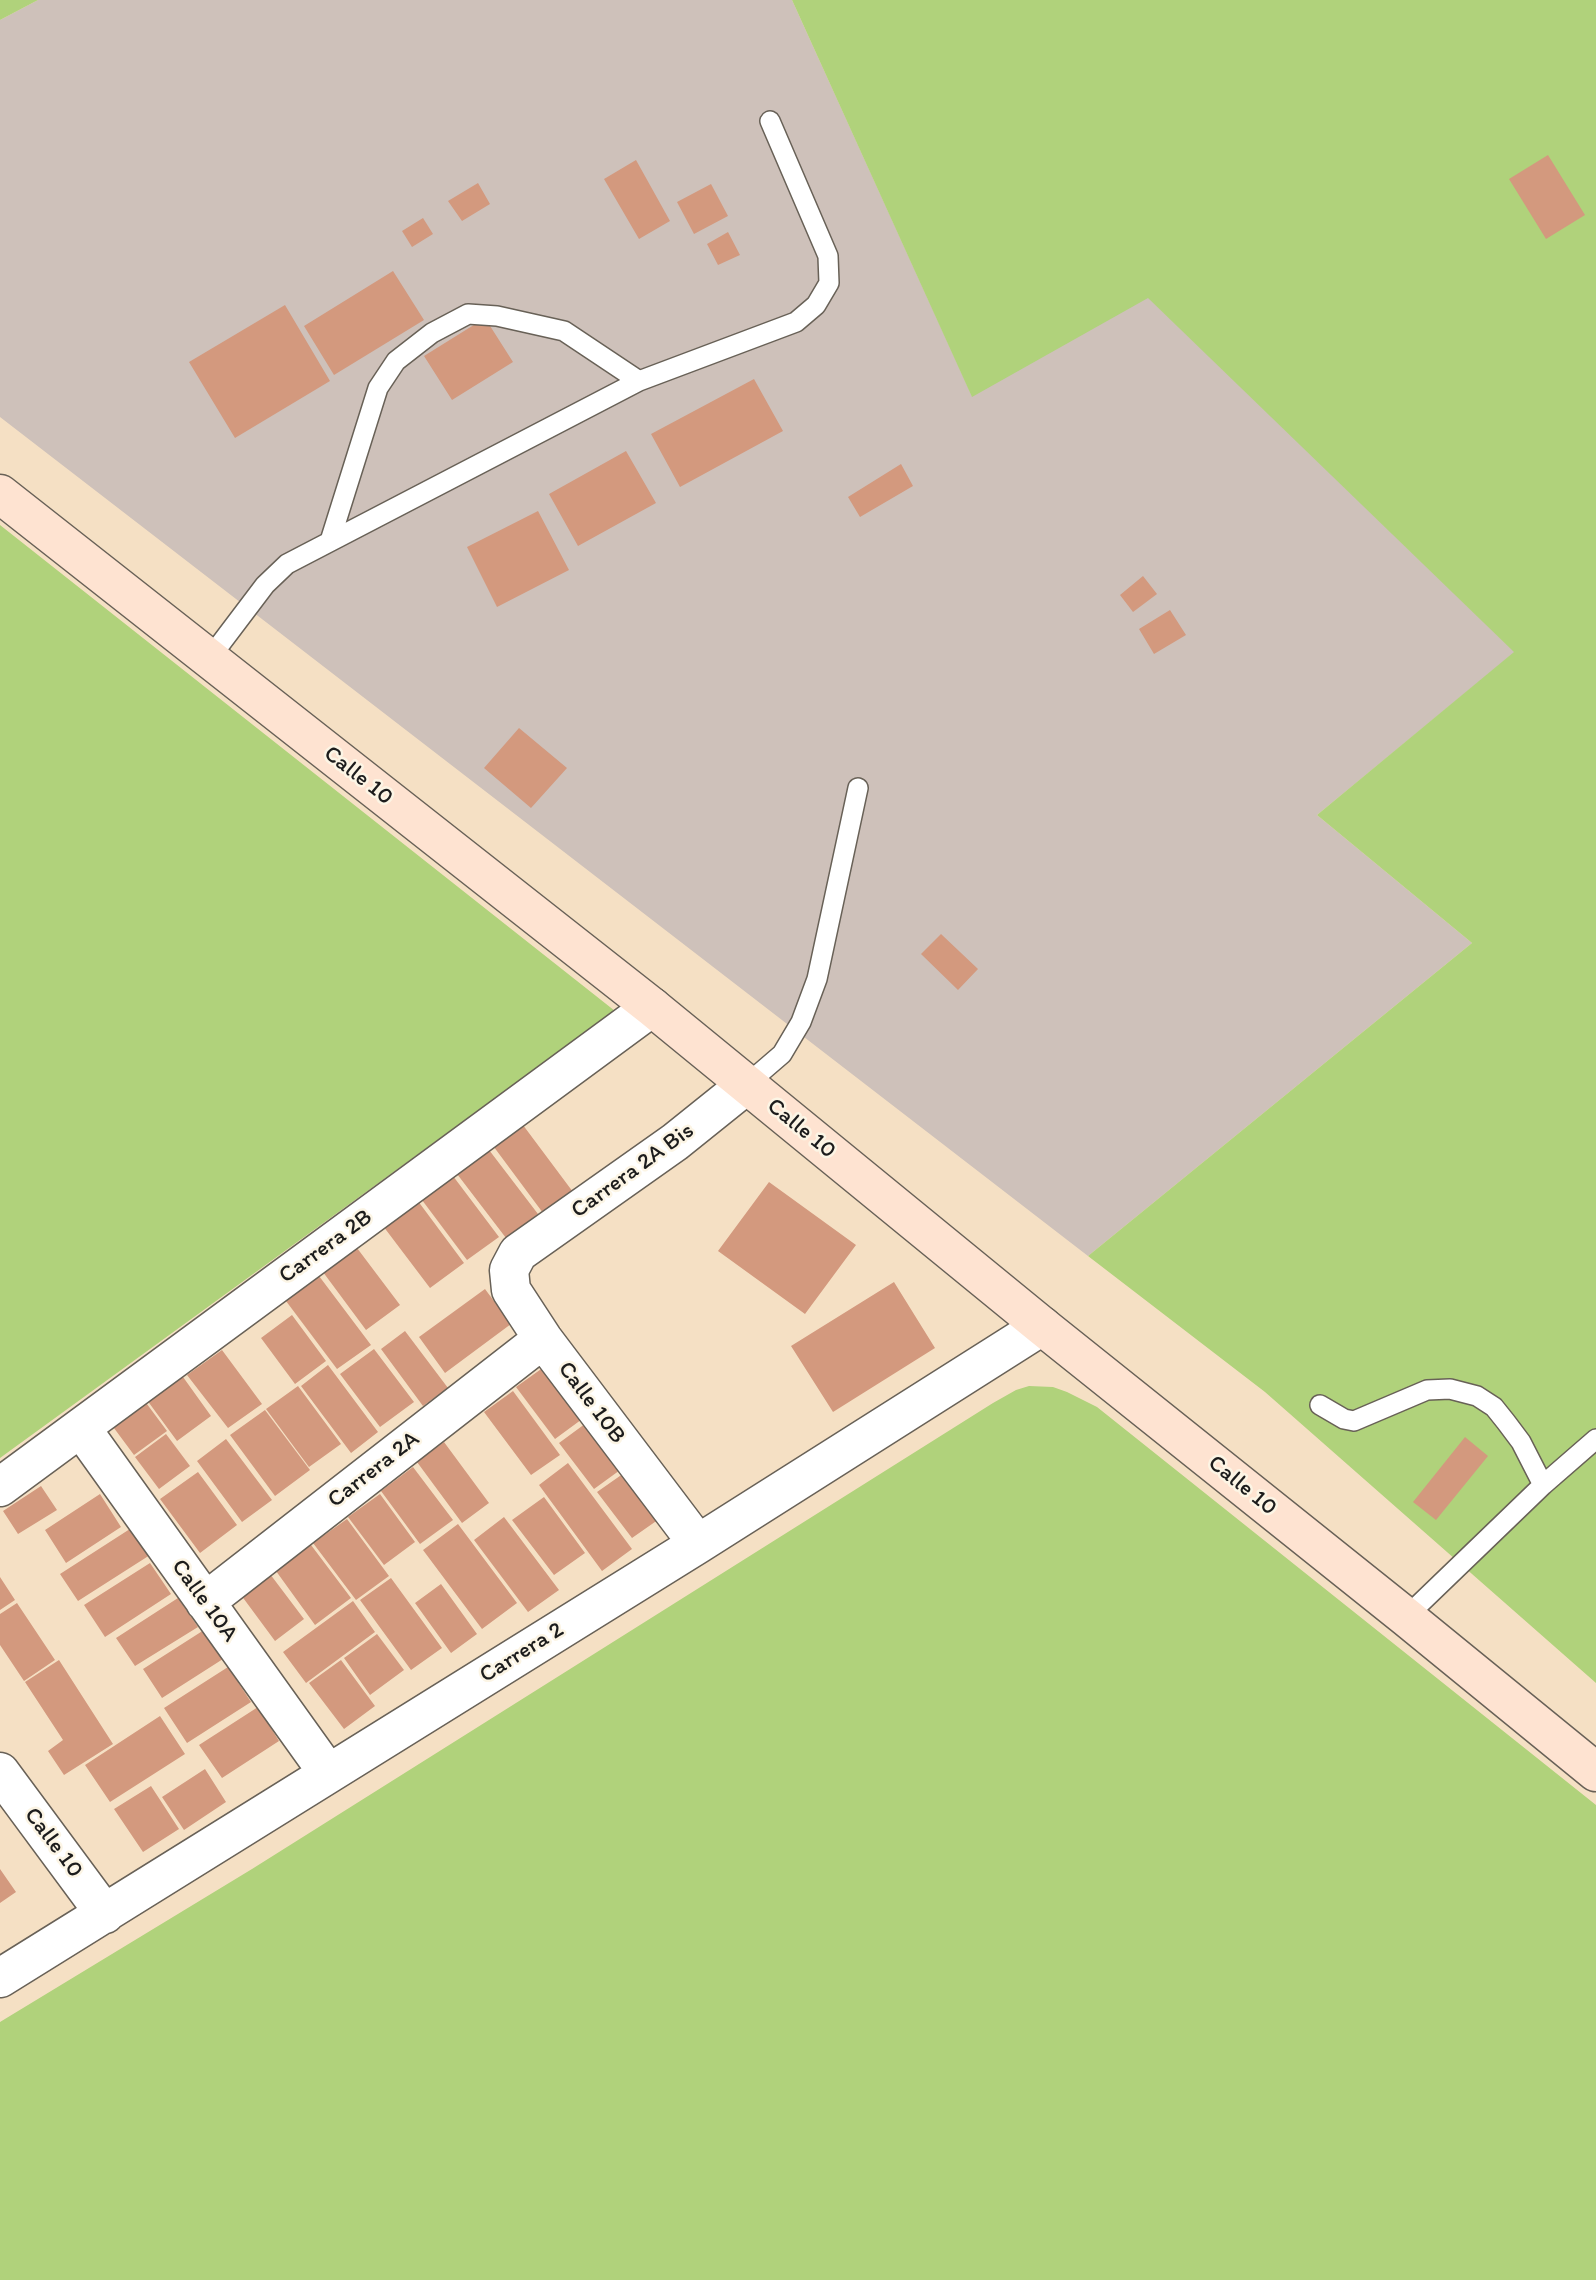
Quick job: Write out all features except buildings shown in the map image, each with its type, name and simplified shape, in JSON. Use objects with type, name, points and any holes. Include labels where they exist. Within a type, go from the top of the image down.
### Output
[{"type":"street","name":"Calle 10","points":[[0,494],[652,1007],[1042,1326],[1596,1772]]},
{"type":"street","name":"Carrera 2B","points":[[0,1487],[652,1007]]},
{"type":"street","name":"Carrera 2A Bis","points":[[518,1253],[675,1142],[747,1085]]},
{"type":"street","name":"Calle 10B","points":[[518,1253],[509,1270],[511,1290],[543,1339],[698,1544]]},
{"type":"street","name":"Carrera 2","points":[[0,1978],[698,1544],[1042,1326]]},
{"type":"street","name":"Carrera 2A","points":[[205,1602],[543,1339]]},
{"type":"street","name":"Calle 10A","points":[[81,1427],[328,1773]]},
{"type":"street","name":"Calle 10","points":[[0,1772],[105,1914]]},
{"type":"lane","points":[[209,659],[272,578],[287,564],[639,381],[796,322],[816,305],[829,283],[828,256],[770,121]]},
{"type":"lane","points":[[330,541],[378,388],[396,361],[432,334],[468,314],[497,316],[564,331],[639,381]]},
{"type":"lane","points":[[747,1085],[782,1054],[801,1022],[817,979],[858,788]]},
{"type":"lane","points":[[1320,1405],[1344,1419],[1354,1421],[1427,1390],[1450,1389],[1477,1396],[1494,1407],[1521,1442],[1543,1485]]},
{"type":"lane","points":[[1406,1617],[1543,1485],[1596,1439]]},
{"type":"shaded area","points":[[38,0],[792,0],[972,396],[1148,297],[1515,652],[1317,815],[1472,943],[1088,1256],[0,417],[0,20]]},
{"type":"green space","points":[[0,0],[38,0],[0,20]]},
{"type":"green space","points":[[792,0],[1596,0],[1596,1683],[1265,1392],[1088,1256],[1472,943],[1317,815],[1514,652],[1148,298],[972,397]]},
{"type":"green space","points":[[0,525],[615,1011],[0,1458]]},
{"type":"green space","points":[[1029,1386],[1053,1387],[1097,1407],[1596,1805],[1596,2280],[0,2280],[0,2022],[252,1869],[993,1403]]}]
